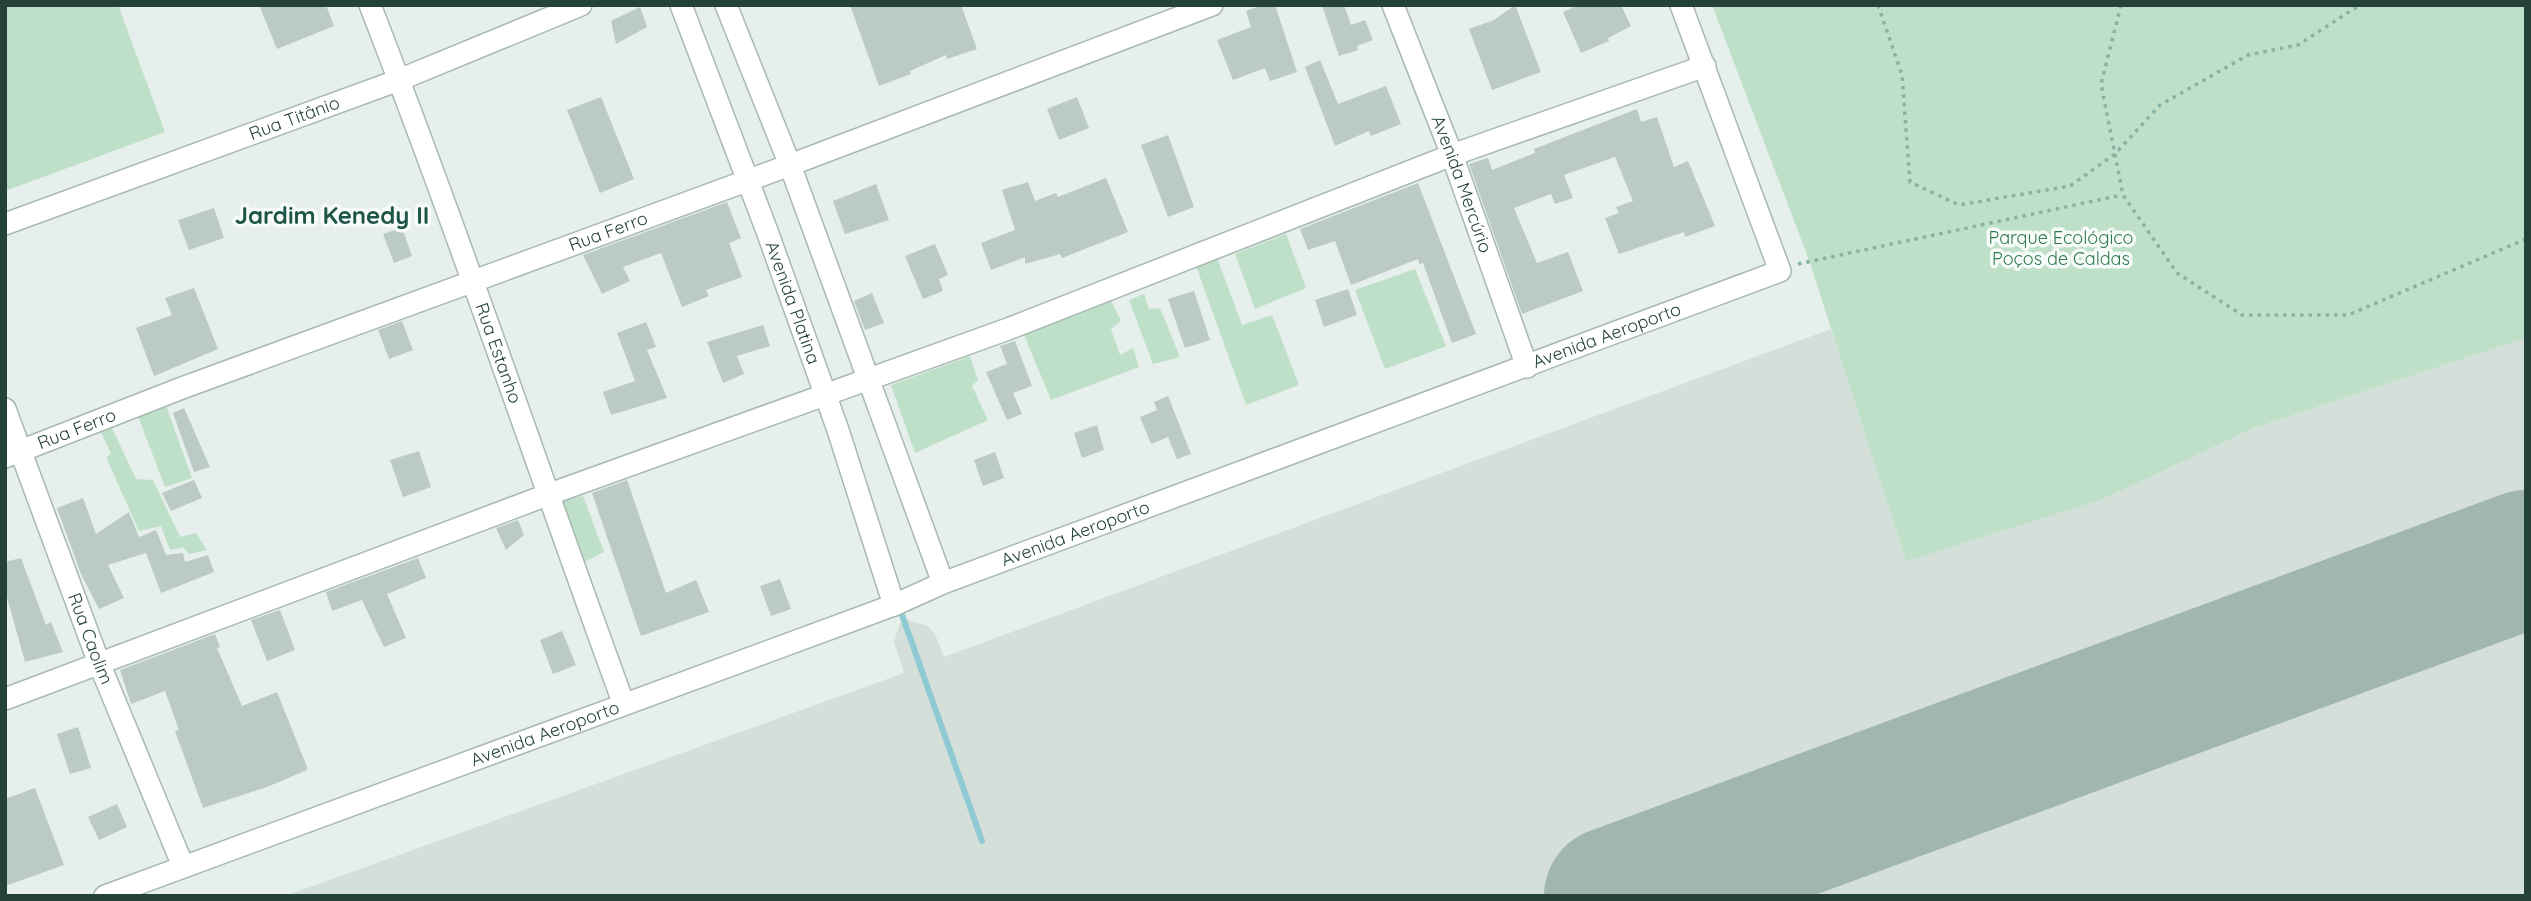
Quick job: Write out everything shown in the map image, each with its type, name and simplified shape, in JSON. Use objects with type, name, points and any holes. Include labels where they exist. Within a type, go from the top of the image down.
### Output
[{"type":"street","name":"Rua Estanho","points":[[370,5],[473,279],[547,495],[623,702]]},
{"type":"street","name":"Rua Titânio","points":[[5,224],[399,80],[581,5]]},
{"type":"street","name":"Avenida Platina","points":[[681,5],[767,231],[894,605]]},
{"type":"street","points":[[726,5],[790,165],[943,583]]},
{"type":"street","name":"Rua Ferro","points":[[13,454],[473,279],[790,165],[1212,5]]},
{"type":"street","name":"Avenida Mercúrio","points":[[1393,5],[1452,155],[1527,367]]},
{"type":"street","points":[[1681,5],[1780,271]]},
{"type":"street","points":[[5,699],[547,495],[1007,329],[1452,155],[1705,66]]},
{"type":"street","name":"Avenida Aeroporto","points":[[105,896],[623,702],[894,605],[943,583],[1780,271]]},
{"type":"street","name":"Rua Caolim","points":[[5,409],[13,454],[183,866]]},
{"type":"path","points":[[1878,5],[1902,75],[1910,182],[1959,205],[2070,186],[2115,154],[2160,105],[2248,55],[2298,45],[2360,5]]},
{"type":"path","points":[[2121,5],[2101,83],[2123,195],[2177,273],[2242,315],[2347,315],[2526,239]]},
{"type":"path","points":[[1780,271],[1809,260],[2123,195]]},
{"type":"shaded area","points":[[1831,329],[1906,560],[2101,500],[2254,428],[2526,338],[2526,896],[285,896],[904,673],[894,642],[900,623],[908,620],[928,626],[935,634],[944,657]]},
{"type":"green space","points":[[5,5],[118,5],[165,132],[5,191]]},
{"type":"green space","name":"Parque Ecológico Poços de Caldas","points":[[1712,5],[2526,5],[2526,338],[2254,428],[2101,500],[1906,561],[1809,260]]},
{"type":"green space","points":[[1286,234],[1306,288],[1255,309],[1235,254]]},
{"type":"green space","points":[[1217,258],[1242,325],[1272,315],[1299,385],[1246,405],[1196,266]]},
{"type":"green space","points":[[1415,269],[1446,346],[1385,369],[1355,290]]},
{"type":"green space","points":[[1144,294],[1149,309],[1160,308],[1180,357],[1153,364],[1129,300]]},
{"type":"green space","points":[[1111,301],[1121,321],[1111,329],[1120,355],[1133,348],[1139,367],[1051,400],[1023,332]]},
{"type":"green space","points":[[970,356],[978,380],[972,386],[988,420],[915,453],[891,385]]},
{"type":"green space","points":[[164,400],[192,478],[165,487],[136,411]]},
{"type":"green space","points":[[112,428],[136,479],[153,480],[180,537],[196,533],[207,550],[189,554],[183,547],[170,550],[161,526],[139,531],[106,457],[111,454],[101,432]]},
{"type":"green space","points":[[583,496],[604,552],[584,562],[562,501]]},
{"type":"building","points":[[259,5],[326,5],[334,26],[277,49]]},
{"type":"building","points":[[850,5],[961,5],[977,49],[947,59],[946,55],[910,71],[911,74],[879,86]]},
{"type":"building","points":[[1263,5],[1275,5],[1297,72],[1270,81],[1265,68],[1233,80],[1217,40],[1251,27],[1246,11]]},
{"type":"building","points":[[1322,5],[1344,5],[1351,25],[1365,20],[1373,40],[1357,46],[1358,50],[1339,56]]},
{"type":"building","points":[[1515,5],[1541,72],[1492,90],[1469,29],[1494,20]]},
{"type":"building","points":[[1579,5],[1621,5],[1631,26],[1608,38],[1609,41],[1581,53],[1563,12]]},
{"type":"building","points":[[640,7],[647,27],[616,44],[611,21]]},
{"type":"building","points":[[1320,60],[1338,104],[1386,86],[1401,124],[1371,136],[1369,131],[1335,146],[1305,67]]},
{"type":"building","points":[[601,97],[634,179],[600,193],[567,110]]},
{"type":"building","points":[[1077,97],[1089,128],[1059,140],[1047,109]]},
{"type":"building","points":[[1637,109],[1641,122],[1657,117],[1674,167],[1688,161],[1715,226],[1685,237],[1684,232],[1619,254],[1605,218],[1619,213],[1616,207],[1633,201],[1615,157],[1564,175],[1573,198],[1555,204],[1551,194],[1514,208],[1537,263],[1568,252],[1583,291],[1522,314],[1469,164],[1488,158],[1492,170],[1535,153],[1534,149]]},
{"type":"building","points":[[1168,135],[1194,207],[1168,217],[1141,145]]},
{"type":"building","points":[[1106,178],[1128,232],[1062,258],[1060,254],[1025,264],[1025,257],[991,270],[981,243],[1015,230],[1002,190],[1028,182],[1035,201],[1056,193],[1058,197]]},
{"type":"building","points":[[1418,183],[1476,334],[1452,343],[1423,263],[1419,264],[1418,259],[1351,285],[1335,241],[1308,250],[1300,229]]},
{"type":"building","points":[[876,184],[889,220],[845,234],[833,201]]},
{"type":"building","points":[[727,202],[741,238],[729,243],[742,277],[706,290],[709,296],[682,307],[661,253],[623,267],[630,281],[602,294],[583,255]]},
{"type":"building","points":[[214,208],[224,238],[189,250],[178,220]]},
{"type":"building","points":[[402,228],[412,256],[394,263],[383,234]]},
{"type":"building","points":[[935,244],[948,275],[939,279],[943,291],[923,299],[905,256]]},
{"type":"building","points":[[194,288],[218,349],[154,376],[136,328],[172,315],[165,298]]},
{"type":"building","points":[[1348,289],[1357,315],[1324,327],[1315,300]]},
{"type":"building","points":[[1194,291],[1210,340],[1185,348],[1168,299]]},
{"type":"building","points":[[872,293],[884,323],[865,330],[854,301]]},
{"type":"building","points":[[402,321],[413,350],[389,359],[378,330]]},
{"type":"building","points":[[646,322],[656,347],[647,350],[667,398],[611,415],[603,392],[635,381],[617,333]]},
{"type":"building","points":[[763,325],[770,346],[737,356],[744,374],[723,383],[707,342]]},
{"type":"building","points":[[1015,341],[1032,386],[1013,393],[1022,414],[1007,420],[986,372],[1007,364],[1000,346]]},
{"type":"building","points":[[1168,396],[1191,454],[1177,459],[1168,437],[1151,444],[1140,417],[1157,410],[1154,402]]},
{"type":"building","points":[[184,408],[210,467],[194,472],[173,413]]},
{"type":"building","points":[[1097,425],[1104,450],[1082,458],[1074,433]]},
{"type":"building","points":[[419,451],[431,487],[403,497],[390,460]]},
{"type":"building","points":[[995,452],[1004,478],[983,486],[974,460]]},
{"type":"building","points":[[194,480],[202,498],[171,511],[162,493]]},
{"type":"building","points":[[627,480],[666,593],[696,580],[709,612],[641,636],[592,493]]},
{"type":"building","points":[[83,498],[96,534],[129,512],[139,537],[156,530],[166,555],[183,553],[185,562],[208,555],[214,572],[161,593],[146,553],[108,565],[124,598],[99,609],[81,574],[57,508]]},
{"type":"building","points":[[518,520],[524,535],[506,550],[496,528]]},
{"type":"building","points":[[21,558],[46,625],[51,622],[63,652],[25,662],[5,590],[5,562]]},
{"type":"building","points":[[418,558],[426,578],[387,594],[406,638],[384,647],[362,600],[332,611],[326,592]]},
{"type":"building","points":[[780,579],[791,609],[771,616],[760,586]]},
{"type":"building","points":[[280,610],[295,650],[267,661],[251,620]]},
{"type":"building","points":[[562,631],[576,665],[553,674],[540,640]]},
{"type":"building","points":[[215,634],[220,647],[217,648],[242,706],[277,692],[307,770],[267,787],[203,808],[175,731],[179,730],[165,691],[131,704],[120,670]]},
{"type":"building","points":[[78,727],[91,768],[70,774],[57,734]]},
{"type":"building","points":[[35,788],[64,865],[5,886],[5,799]]},
{"type":"building","points":[[117,804],[127,827],[99,840],[88,817]]},
{"type":"waterway","points":[[901,612],[982,841]]},
{"type":"runway","points":[[1613,896],[2526,559]]},
{"type":"district","name":"Jardim Kenedy II","points":[[332,216]]}]
